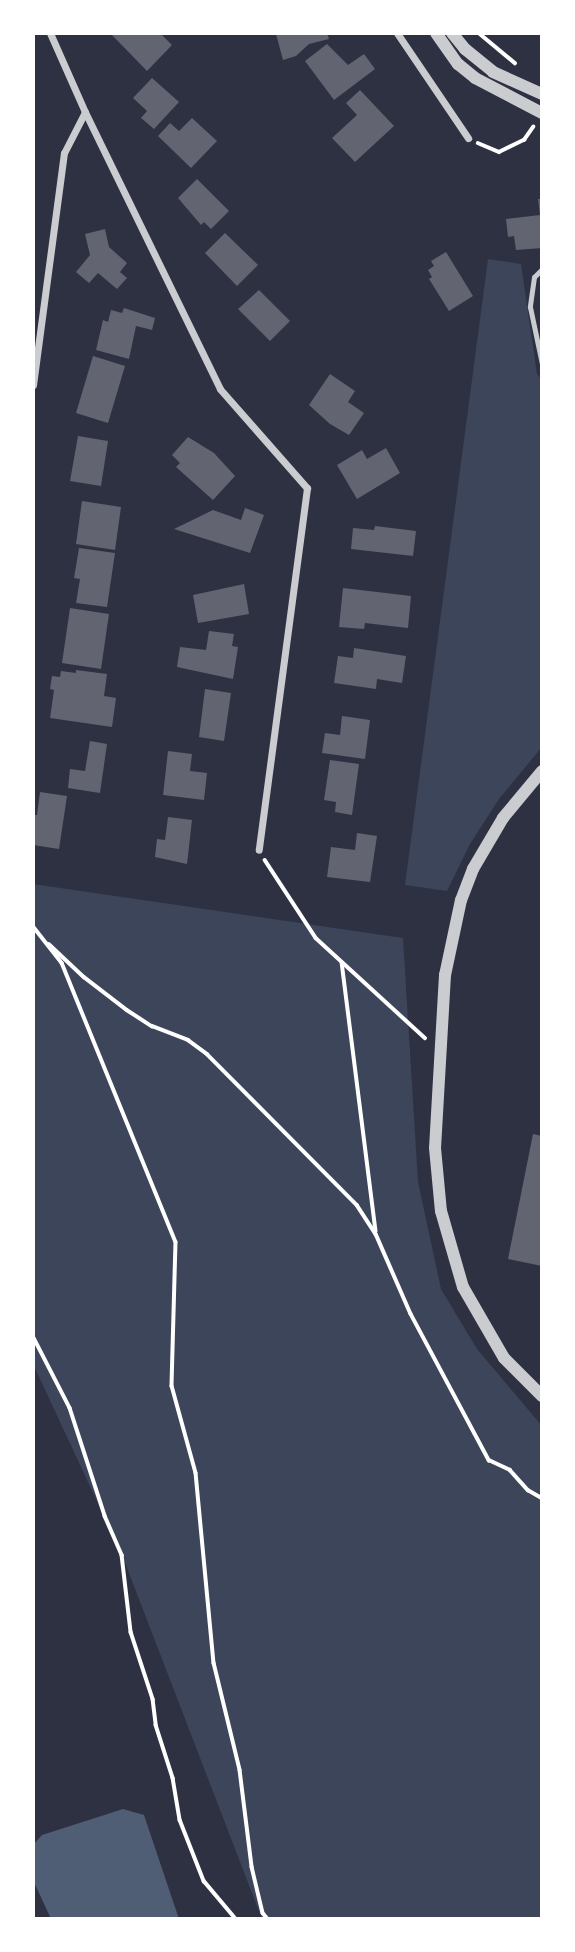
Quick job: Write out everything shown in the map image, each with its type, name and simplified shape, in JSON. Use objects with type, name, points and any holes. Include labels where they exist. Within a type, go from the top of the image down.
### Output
[{"type":"street","points":[[50,33],[85,112],[220,389],[307,488],[258,850]]},
{"type":"street","points":[[397,33],[468,138]]},
{"type":"street","points":[[436,33],[458,64],[475,78],[539,117]]},
{"type":"street","points":[[452,33],[486,67],[539,92]]},
{"type":"street","points":[[33,385],[64,153],[85,112]]},
{"type":"street","points":[[542,771],[503,818],[473,869],[461,900],[444,975],[436,1173],[448,1241],[463,1287],[504,1358],[542,1396]]},
{"type":"lane","points":[[542,270],[534,277],[530,307],[542,364]]},
{"type":"path","points":[[479,33],[523,67]]},
{"type":"path","points":[[468,138],[499,152],[524,139],[539,117]]},
{"type":"path","points":[[258,850],[316,938],[439,1050]]},
{"type":"path","points":[[33,926],[62,963],[176,1242],[172,1386],[197,1473],[214,1663],[240,1770],[252,1867],[263,1913],[268,1919]]},
{"type":"path","points":[[41,936],[84,976],[127,1010],[152,1026],[188,1040],[207,1055],[356,1205],[376,1234],[411,1314],[489,1460],[510,1470],[528,1490],[542,1498]]},
{"type":"path","points":[[342,962],[376,1234]]},
{"type":"path","points":[[33,1336],[70,1408],[122,1555],[131,1632],[153,1699],[156,1725],[171,1769],[180,1820],[204,1881],[236,1919]]},
{"type":"shaded area","points":[[488,259],[521,264],[537,374],[542,380],[542,747],[499,799],[470,844],[447,891],[405,885]]},
{"type":"shaded area","points":[[33,884],[403,938],[418,1182],[441,1289],[477,1349],[542,1426],[542,1919],[262,1919],[122,1555],[33,1364]]},
{"type":"shaded area","points":[[123,1809],[144,1815],[179,1919],[51,1919],[33,1880],[33,1845],[42,1835]]},
{"type":"building","points":[[110,33],[160,33],[172,45],[147,71]]},
{"type":"building","points":[[327,33],[329,39],[309,44],[296,56],[283,60],[276,34]]},
{"type":"building","points":[[327,44],[348,65],[364,54],[375,69],[334,100],[305,61]]},
{"type":"building","points":[[152,78],[179,102],[154,129],[141,118],[147,111],[133,98]]},
{"type":"building","points":[[360,90],[394,126],[355,162],[332,138],[357,115],[346,103]]},
{"type":"building","points":[[192,118],[217,141],[191,168],[158,136],[170,123],[179,131]]},
{"type":"building","points":[[197,179],[229,211],[211,229],[204,222],[201,225],[178,198]]},
{"type":"building","points":[[538,199],[542,199],[542,248],[516,250],[514,236],[508,237],[506,219],[540,215]]},
{"type":"building","points":[[105,229],[109,247],[127,263],[120,272],[127,278],[117,289],[98,273],[89,283],[76,272],[90,255],[85,234]]},
{"type":"building","points":[[225,233],[258,265],[237,286],[205,253]]},
{"type":"building","points":[[446,252],[473,296],[449,311],[429,279],[432,277],[428,270],[434,266],[431,261]]},
{"type":"building","points":[[259,290],[290,321],[270,341],[238,309]]},
{"type":"building","points":[[124,308],[155,318],[152,330],[136,326],[129,359],[96,350],[103,320],[108,322],[111,310],[122,313]]},
{"type":"building","points":[[93,356],[125,366],[108,423],[76,413]]},
{"type":"building","points":[[330,374],[355,391],[348,402],[364,413],[349,435],[330,424],[309,405]]},
{"type":"building","points":[[78,436],[108,441],[101,486],[70,481]]},
{"type":"building","points":[[188,437],[214,453],[235,476],[213,500],[176,467],[180,463],[172,455]]},
{"type":"building","points":[[386,448],[400,473],[357,499],[337,465],[362,450],[367,459]]},
{"type":"building","points":[[82,501],[121,507],[115,550],[76,544]]},
{"type":"building","points":[[245,508],[264,515],[250,553],[174,529],[213,510],[241,520]]},
{"type":"building","points":[[375,526],[416,531],[413,556],[351,549],[353,528],[374,530]]},
{"type":"building","points":[[79,548],[115,553],[107,607],[76,603],[80,579],[74,578]]},
{"type":"building","points":[[244,584],[249,614],[198,623],[193,595]]},
{"type":"building","points":[[343,588],[411,596],[408,628],[365,623],[364,629],[339,627]]},
{"type":"building","points":[[70,608],[109,614],[101,669],[62,663]]},
{"type":"building","points":[[209,631],[234,634],[232,646],[238,647],[233,679],[177,667],[180,647],[206,650]]},
{"type":"building","points":[[354,648],[406,656],[402,683],[377,679],[376,689],[334,683],[338,656],[353,658]]},
{"type":"building","points":[[76,670],[107,674],[104,696],[116,698],[112,727],[50,718],[54,690],[50,689],[52,676],[60,677],[61,671],[76,673]]},
{"type":"building","points":[[205,689],[231,693],[224,741],[199,737]]},
{"type":"building","points":[[342,716],[370,720],[365,759],[322,753],[325,733],[340,735]]},
{"type":"building","points":[[90,741],[107,744],[100,793],[68,788],[70,769],[85,771]]},
{"type":"building","points":[[168,751],[192,754],[190,771],[207,773],[204,800],[163,795]]},
{"type":"building","points":[[330,760],[359,764],[352,815],[335,812],[336,802],[324,800]]},
{"type":"building","points":[[40,792],[67,796],[59,849],[33,845],[33,815],[37,815]]},
{"type":"building","points":[[168,817],[192,820],[187,864],[155,857],[157,839],[165,840]]},
{"type":"building","points":[[357,833],[377,836],[370,882],[327,877],[331,847],[355,850]]},
{"type":"building","points":[[533,1134],[542,1136],[542,1266],[508,1259]]}]
